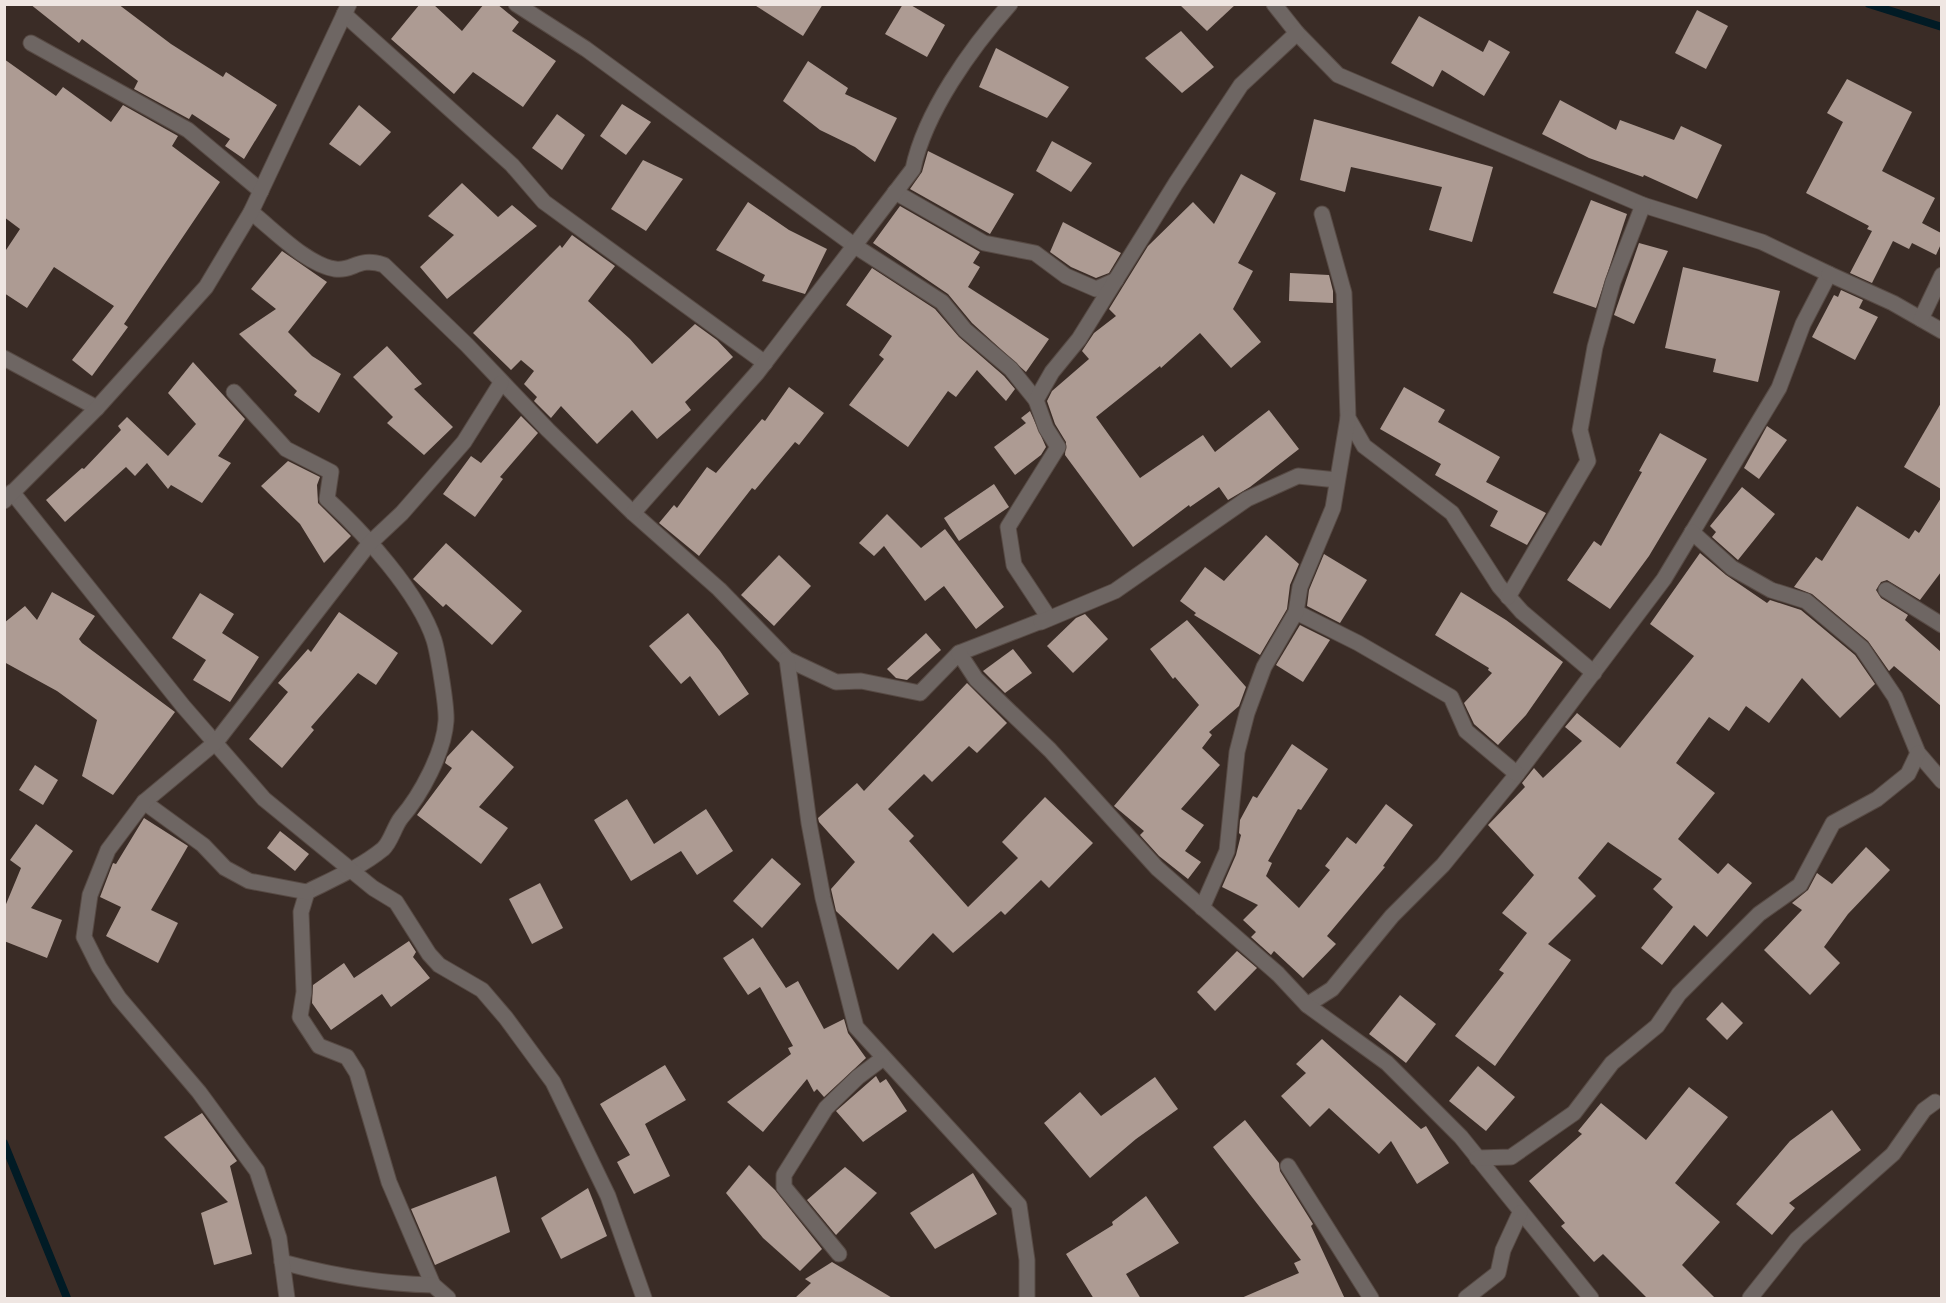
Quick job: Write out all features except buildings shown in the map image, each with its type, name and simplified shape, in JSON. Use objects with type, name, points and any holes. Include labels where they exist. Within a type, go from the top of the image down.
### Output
[{"type":"street","points":[[516,4],[586,49],[855,246],[942,302],[965,330],[1011,369],[1036,400],[1046,428],[1058,447],[1008,527],[1014,565],[1049,618]]},
{"type":"street","points":[[633,513],[765,363],[913,169],[918,146],[932,112],[993,23],[1010,4]]},
{"type":"street","points":[[1274,4],[1297,33],[1338,75],[1643,205],[1762,242],[1893,303],[1941,331]]},
{"type":"street","points":[[644,1299],[608,1196],[553,1082],[506,1018],[482,990],[439,965],[429,954],[396,902],[373,888],[264,799],[8,496],[97,408],[206,287],[251,212],[346,9],[512,165],[544,202],[765,363]]},
{"type":"street","points":[[1036,400],[1052,372],[1079,339],[1176,183],[1241,85],[1297,33]]},
{"type":"street","points":[[31,43],[188,130],[261,191]]},
{"type":"street","points":[[895,192],[984,243],[1035,253],[1066,276],[1096,289],[1116,280]]},
{"type":"street","points":[[1508,597],[1588,461],[1580,430],[1595,347],[1613,282],[1643,205]]},
{"type":"street","points":[[251,212],[317,264],[338,270],[370,260],[384,265],[467,345],[501,383],[633,513],[719,589],[787,659],[836,682],[861,681],[920,693],[959,653],[1115,591],[1247,499],[1298,476],[1337,480]]},
{"type":"street","points":[[1202,908],[1227,851],[1237,752],[1247,713],[1264,667],[1296,612],[1300,587],[1333,508],[1348,418],[1344,293],[1322,214]]},
{"type":"street","points":[[1308,1005],[1332,989],[1392,916],[1443,865],[1517,774],[1664,579],[1779,388],[1803,324],[1829,274]]},
{"type":"street","points":[[1921,319],[1941,275]]},
{"type":"street","points":[[4,358],[97,408]]},
{"type":"street","points":[[287,1299],[279,1238],[257,1171],[199,1092],[119,998],[84,937],[90,895],[108,850],[144,802],[216,742],[369,544],[402,513],[464,442],[501,383]]},
{"type":"street","points":[[144,802],[203,845],[225,868],[249,882],[307,892],[351,870],[385,848],[398,822],[418,799],[434,762],[447,720],[434,640],[411,594],[350,520],[327,499],[331,472],[286,448],[234,392]]},
{"type":"street","points":[[1348,418],[1364,446],[1452,513],[1508,597],[1522,612],[1594,673]]},
{"type":"street","points":[[1692,532],[1732,568],[1771,590],[1806,601],[1862,648],[1895,697],[1918,753],[1941,781]]},
{"type":"street","points":[[1886,590],[1941,625]]},
{"type":"street","points":[[1296,612],[1358,643],[1451,697],[1466,731],[1517,774]]},
{"type":"street","points":[[959,653],[976,679],[1050,750],[1157,868],[1278,974],[1308,1005],[1387,1064],[1461,1137],[1591,1299]]},
{"type":"street","points":[[787,659],[823,898],[856,1027],[882,1059],[1019,1205],[1027,1260],[1027,1299]]},
{"type":"street","points":[[1477,1158],[1511,1157],[1574,1113],[1612,1063],[1657,1026],[1679,994],[1759,914],[1800,885],[1833,823],[1877,799],[1908,774],[1918,753]]},
{"type":"street","points":[[307,892],[301,912],[304,992],[300,1017],[319,1046],[347,1057],[357,1074],[389,1182],[433,1285],[448,1299]]},
{"type":"street","points":[[839,1254],[784,1187],[784,1175],[826,1108],[858,1077],[882,1059]]},
{"type":"street","points":[[1750,1299],[1797,1239],[1893,1154],[1924,1110],[1939,1101]]},
{"type":"street","points":[[1288,1166],[1371,1299]]},
{"type":"street","points":[[1466,1299],[1498,1273],[1503,1250],[1521,1213]]},
{"type":"street","points":[[282,1262],[332,1276],[398,1284],[433,1285]]},
{"type":"waterway","points":[[1869,4],[1942,27]]},
{"type":"waterway","points":[[4,1143],[67,1298]]}]
